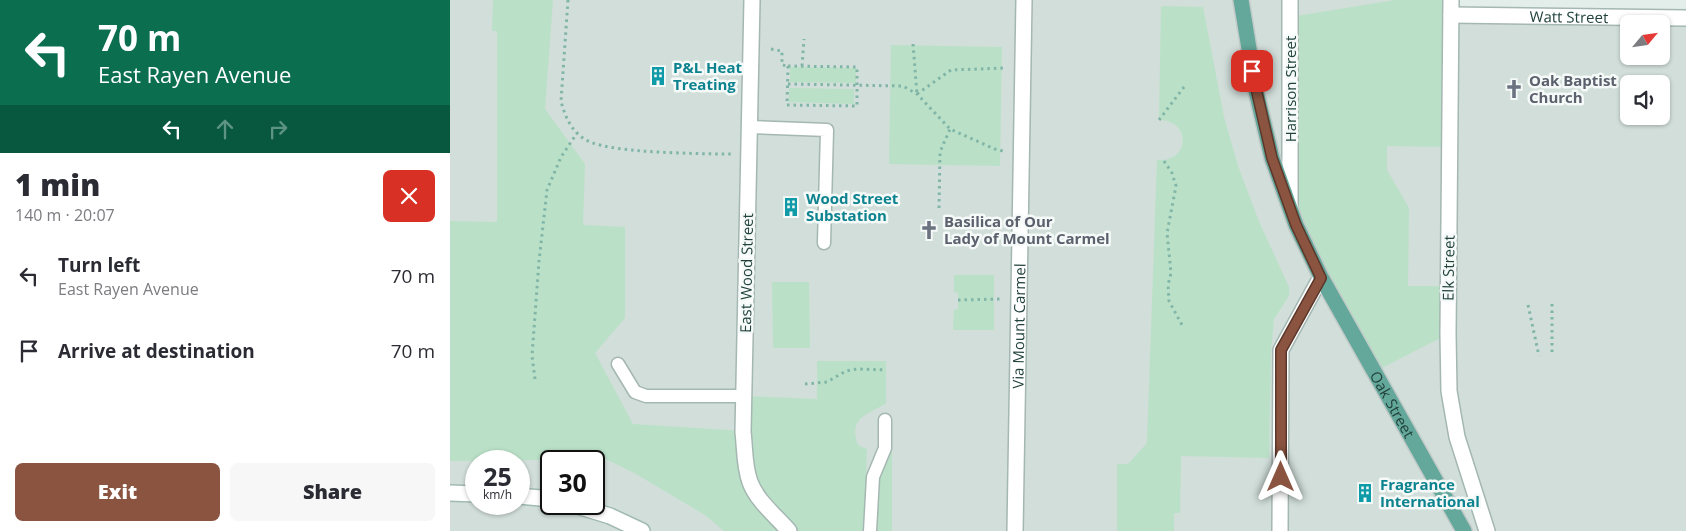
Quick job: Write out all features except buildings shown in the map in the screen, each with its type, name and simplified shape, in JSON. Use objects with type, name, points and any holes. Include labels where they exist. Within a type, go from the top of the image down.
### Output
[{"type":"main road","name":"Oak Street","points":[[1241,0],[1256,91],[1272,158],[1290,208],[1321,278],[1464,531]]},
{"type":"street","name":"East Wood Street","points":[[752,0],[744,432],[747,470],[751,483],[763,502],[789,531]]},
{"type":"street","name":"Via Mount Carmel","points":[[1015,531],[1024,0]]},
{"type":"street","name":"Harrison Street","points":[[1290,0],[1290,208]]},
{"type":"street","name":"Watt Street","points":[[1451,7],[1686,18]]},
{"type":"street","name":"Elk Street","points":[[1451,7],[1449,391],[1457,437],[1487,531]]},
{"type":"street","points":[[1280,531],[1281,350],[1321,278]]},
{"type":"street","points":[[450,493],[465,494]]},
{"type":"street","points":[[605,514],[642,531]]},
{"type":"lane","points":[[749,128],[827,130],[824,243]]},
{"type":"lane","points":[[618,364],[635,392],[646,396],[744,396]]},
{"type":"lane","points":[[870,531],[874,477],[885,448],[885,420]]},
{"type":"path","points":[[568,0],[561,101],[566,117],[577,132],[588,141],[617,149],[681,154],[748,154]]},
{"type":"path","points":[[802,66],[804,40]]},
{"type":"path","points":[[913,44],[917,94]]},
{"type":"path","points":[[771,50],[782,51],[782,65],[857,67],[857,106],[788,105],[788,66]]},
{"type":"path","points":[[917,94],[951,70],[1023,67]]},
{"type":"path","points":[[788,84],[903,86],[917,94],[950,129],[996,150],[1021,155]]},
{"type":"path","points":[[1159,120],[1184,87]]},
{"type":"path","points":[[939,208],[940,152],[950,129]]},
{"type":"path","points":[[535,379],[532,347],[547,190],[561,157],[577,132]]},
{"type":"path","points":[[1164,161],[1172,173],[1176,186],[1167,233],[1171,273],[1168,285],[1170,301],[1182,325]]},
{"type":"path","points":[[958,300],[1019,299]]},
{"type":"path","points":[[1552,304],[1552,352]]},
{"type":"path","points":[[1528,305],[1539,356]]},
{"type":"path","points":[[805,384],[827,382],[846,371],[858,369],[886,370]]},
{"type":"shaded area","points":[[450,0],[1451,0],[1451,14],[1620,17],[1620,65],[1670,65],[1670,18],[1686,18],[1686,531],[450,531]]},
{"type":"green space","points":[[493,0],[553,0],[545,109],[585,164],[583,225],[625,227],[625,318],[595,353],[633,424],[743,431],[744,396],[817,399],[817,361],[886,361],[886,403],[859,420],[855,431],[858,445],[867,449],[866,480],[873,480],[885,448],[892,449],[892,531],[724,531],[705,515],[636,474],[605,459],[605,450],[540,450],[540,460],[530,460],[530,450],[465,450],[465,461],[450,461],[450,221],[497,222],[497,31],[492,31]]},
{"type":"green space","points":[[1395,0],[1451,0],[1449,147],[1387,146],[1387,170],[1409,208],[1408,286],[1448,286],[1448,334],[1374,372],[1296,225],[1290,17]]},
{"type":"green space","points":[[1161,6],[1203,7],[1224,117],[1238,166],[1260,224],[1289,287],[1289,296],[1274,319],[1271,352],[1269,458],[1181,456],[1180,513],[1174,513],[1174,531],[1117,531],[1117,464],[1128,464],[1147,443],[1157,160],[1168,159],[1176,155],[1181,149],[1183,141],[1182,133],[1177,127],[1170,122],[1159,120]]},
{"type":"green space","points":[[891,45],[1002,47],[1000,166],[889,164]]},
{"type":"green space","points":[[790,67],[856,68],[856,83],[790,82]]},
{"type":"green space","points":[[789,88],[854,89],[854,104],[789,102]]},
{"type":"green space","points":[[954,275],[994,275],[994,330],[953,330],[954,310],[958,309],[958,293],[954,292]]},
{"type":"green space","points":[[772,282],[809,282],[810,348],[773,348]]},
{"type":"place","name":"P&L Heat Treating","points":[[658,76]]},
{"type":"place","name":"Oak Baptist Church","points":[[1514,89]]},
{"type":"place","name":"Wood Street Substation","points":[[791,207]]},
{"type":"place","name":"Basilica of Our Lady of Mount Carmel","points":[[929,230]]},
{"type":"place","name":"Fragrance International","points":[[1365,493]]},
{"type":"route","points":[[1252,71],[1272,158],[1296,225],[1321,278],[1281,350],[1281,477]]}]
